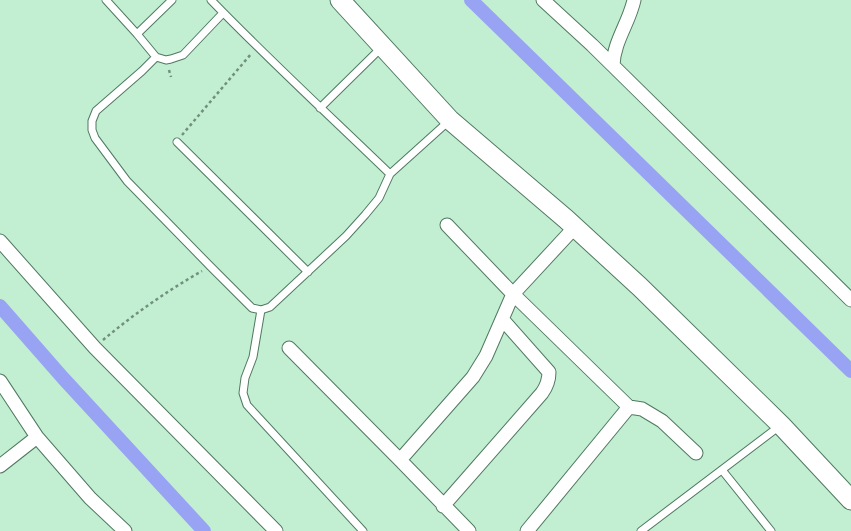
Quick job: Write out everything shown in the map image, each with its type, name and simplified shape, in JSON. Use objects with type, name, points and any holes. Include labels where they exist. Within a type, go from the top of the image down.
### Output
[{"type":"street","points":[[340,0],[450,120],[575,227],[640,287],[782,425],[851,500]]},
{"type":"street","points":[[544,0],[613,65],[851,300]]},
{"type":"street","points":[[613,65],[613,56],[617,42],[634,0]]},
{"type":"street","points":[[447,225],[513,294],[628,407],[642,409],[662,421],[696,453]]},
{"type":"street","points":[[400,460],[473,377],[486,356],[513,294],[575,227]]},
{"type":"street","points":[[0,241],[94,348],[276,531]]},
{"type":"street","points":[[443,506],[542,393],[549,379],[549,372],[502,320]]},
{"type":"street","points":[[289,348],[469,531]]},
{"type":"street","points":[[0,381],[37,437],[90,498],[125,531]]},
{"type":"street","points":[[527,531],[628,407]]},
{"type":"street","points":[[0,466],[37,437]]},
{"type":"lane","points":[[106,0],[156,57],[166,60],[183,55],[223,13]]},
{"type":"lane","points":[[137,34],[172,0]]},
{"type":"lane","points":[[211,0],[257,47],[390,174]]},
{"type":"lane","points":[[320,108],[383,46]]},
{"type":"lane","points":[[156,57],[96,111],[92,121],[92,130],[95,138],[127,181],[252,308],[261,310],[270,307],[346,236],[379,198],[390,174],[450,120]]},
{"type":"lane","points":[[177,142],[308,272]]},
{"type":"lane","points":[[261,310],[253,357],[245,378],[243,394],[247,405],[363,531]]},
{"type":"lane","points":[[641,531],[782,425]]},
{"type":"lane","points":[[722,470],[771,531]]},
{"type":"path","points":[[177,142],[257,47]]},
{"type":"path","points":[[94,348],[124,323],[172,288],[210,266]]},
{"type":"waterway","points":[[471,0],[851,371]]},
{"type":"waterway","points":[[0,306],[63,378],[204,531]]}]
